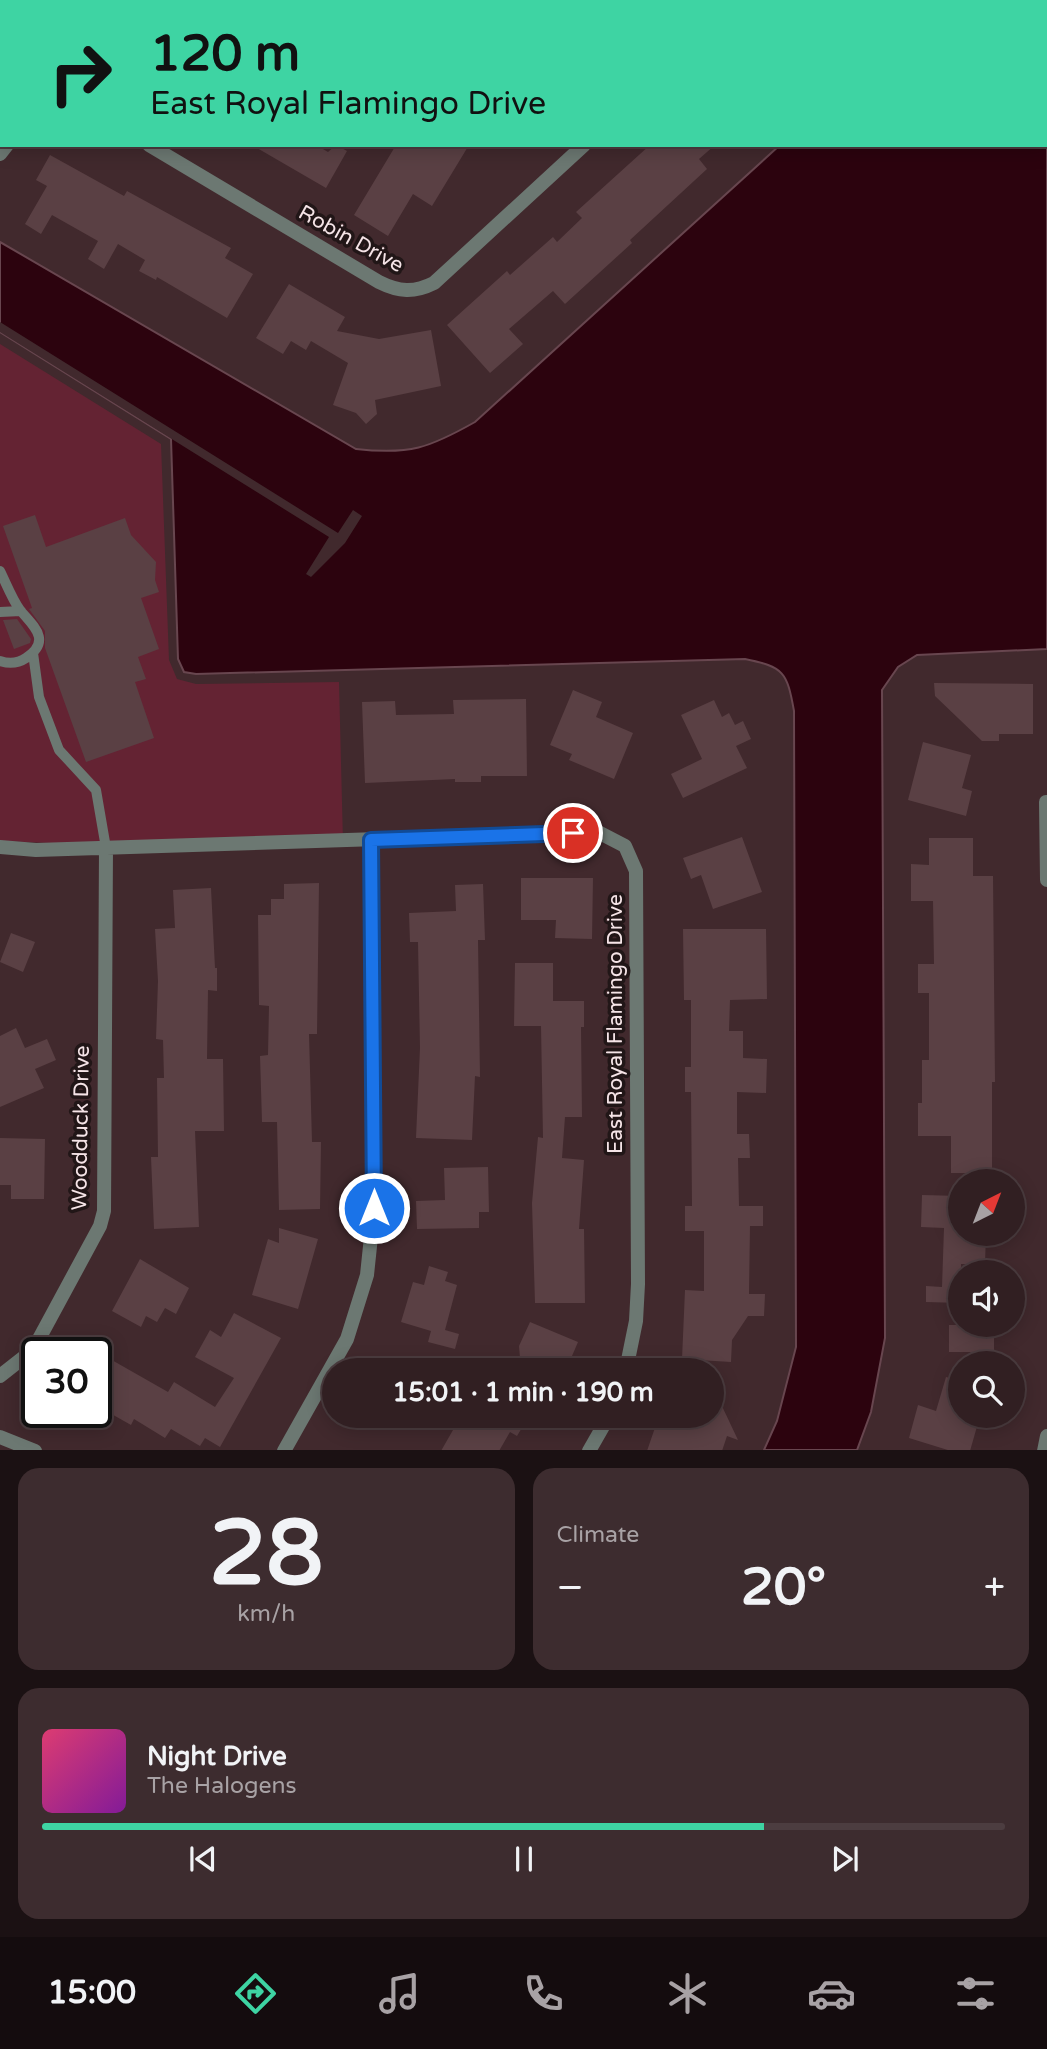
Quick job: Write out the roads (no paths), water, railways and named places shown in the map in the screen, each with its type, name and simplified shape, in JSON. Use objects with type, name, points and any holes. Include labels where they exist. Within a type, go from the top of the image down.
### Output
[{"type":"street","name":"Robin Drive","points":[[152,147],[379,282],[405,291],[421,289],[434,283],[582,147]]},
{"type":"street","points":[[1046,802],[1047,880]]},
{"type":"street","name":"East Royal Flamingo Drive","points":[[0,847],[36,850],[598,832],[625,846],[636,871],[638,1284],[636,1321],[628,1358]]},
{"type":"street","points":[[285,1450],[346,1339],[367,1275],[374,1208],[371,840]]},
{"type":"street","name":"Woodduck Drive","points":[[0,1376],[33,1350],[100,1226],[104,1211],[106,848]]},
{"type":"street","points":[[590,1450],[603,1428]]},
{"type":"street","points":[[0,1437],[32,1450]]},
{"type":"lane","points":[[0,571],[21,611],[31,618],[38,629],[38,642],[33,653],[19,663],[0,661]]},
{"type":"lane","points":[[0,612],[21,611]]},
{"type":"lane","points":[[33,653],[38,697],[59,750],[96,790],[106,848]]}]
